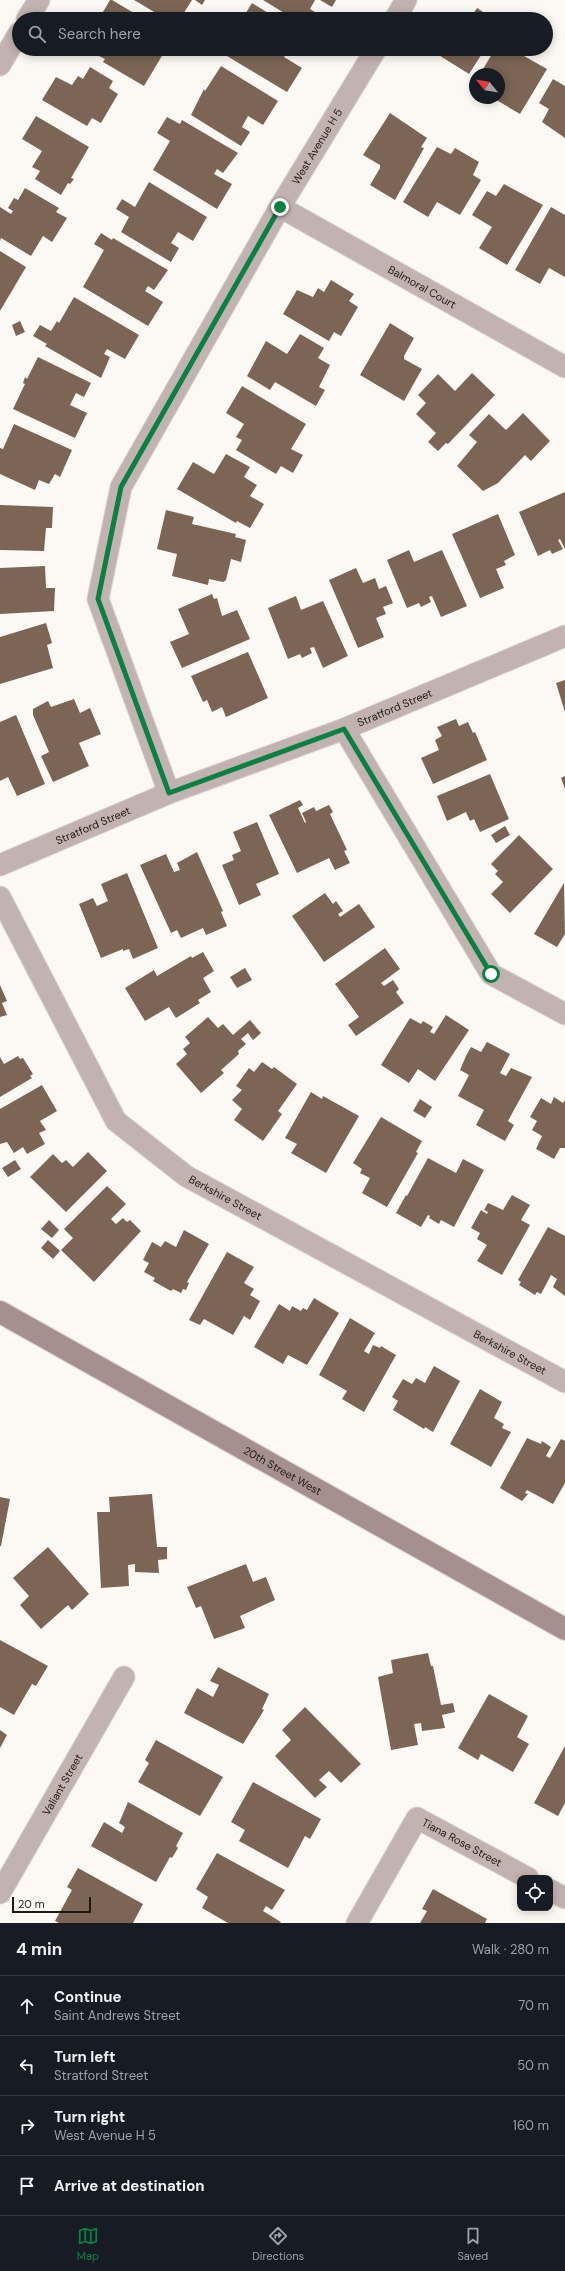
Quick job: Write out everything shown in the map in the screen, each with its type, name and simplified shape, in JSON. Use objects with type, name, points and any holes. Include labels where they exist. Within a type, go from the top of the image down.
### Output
[{"type":"main road","name":"20th Street West","points":[[0,1312],[565,1629]]},
{"type":"street","points":[[31,12],[39,0]]},
{"type":"street","points":[[399,12],[406,0]]},
{"type":"street","points":[[0,65],[12,45]]},
{"type":"street","name":"West Avenue H 5","points":[[169,793],[98,599],[121,487],[280,207],[372,56]]},
{"type":"street","name":"Balmoral Court","points":[[280,207],[565,367]]},
{"type":"street","name":"Stratford Street","points":[[0,865],[169,793],[344,729],[565,636]]},
{"type":"street","points":[[344,729],[491,974],[565,1014]]},
{"type":"street","name":"Berkshire Street","points":[[0,897],[116,1121],[186,1176],[565,1382]]},
{"type":"street","name":"Valiant Street","points":[[0,1893],[124,1677]]},
{"type":"street","name":"Tiana Rose Street","points":[[357,1923],[416,1818],[522,1875]]},
{"type":"street","points":[[553,1892],[565,1898]]},
{"type":"building","points":[[110,0],[112,0],[132,12],[103,12]]},
{"type":"building","points":[[134,0],[192,0],[184,12],[154,12]]},
{"type":"building","points":[[195,0],[205,0],[202,5]]},
{"type":"building","points":[[263,0],[315,0],[310,9],[315,12],[283,12]]},
{"type":"building","points":[[320,0],[336,0],[332,7]]},
{"type":"building","points":[[252,3],[267,12],[246,12]]},
{"type":"building","points":[[477,8],[483,12],[474,12]]},
{"type":"building","points":[[99,56],[162,56],[144,86],[103,62],[105,59]]},
{"type":"building","points":[[227,56],[285,56],[302,68],[287,92]]},
{"type":"building","points":[[440,56],[481,56],[473,68],[469,68],[469,74]]},
{"type":"building","points":[[491,56],[524,56],[547,69],[520,114],[503,104],[505,104],[505,68],[484,68]]},
{"type":"building","points":[[221,66],[278,101],[263,125],[248,116],[242,127],[250,132],[241,146],[191,115],[204,89],[205,91]]},
{"type":"building","points":[[90,67],[113,81],[109,88],[118,94],[101,123],[92,118],[87,126],[42,100],[56,77],[72,85],[78,76],[83,79]]},
{"type":"building","points":[[553,79],[565,86],[565,138],[542,122],[549,109],[539,103]]},
{"type":"building","points":[[390,113],[427,138],[421,147],[424,148],[395,200],[370,185],[380,168],[380,165],[363,155]]},
{"type":"building","points":[[36,116],[89,147],[71,178],[74,179],[70,184],[68,183],[61,195],[35,179],[40,171],[32,167],[42,151],[22,139]]},
{"type":"building","points":[[167,117],[180,124],[182,120],[238,153],[223,173],[217,169],[214,174],[232,184],[217,209],[153,170],[170,141],[157,133]]},
{"type":"building","points":[[437,147],[451,154],[455,148],[479,162],[473,175],[481,180],[460,215],[437,202],[428,217],[403,202]]},
{"type":"building","points":[[149,182],[207,217],[193,241],[178,232],[171,243],[179,248],[171,262],[121,232],[129,217],[116,209],[122,199],[135,207]]},
{"type":"building","points":[[504,184],[543,205],[507,265],[479,248],[492,227],[472,215],[487,191],[496,196]]},
{"type":"building","points":[[25,188],[59,208],[56,212],[67,218],[52,242],[43,236],[31,256],[1,238],[0,241],[0,207],[11,214],[13,211],[8,208],[14,198],[18,200]]},
{"type":"building","points":[[551,207],[565,215],[565,277],[549,268],[540,284],[515,270]]},
{"type":"building","points":[[101,233],[112,240],[113,238],[168,270],[154,290],[148,286],[145,291],[163,302],[148,326],[83,287],[104,250],[94,244]]},
{"type":"building","points":[[0,251],[26,267],[0,311]]},
{"type":"building","points":[[331,280],[354,294],[349,301],[358,307],[341,336],[334,332],[329,341],[283,314],[297,290],[313,297],[318,288],[324,292]]},
{"type":"building","points":[[74,297],[139,335],[125,359],[107,349],[104,354],[110,357],[101,378],[45,346],[47,344],[33,336],[40,325],[51,331],[57,321],[59,323]]},
{"type":"building","points":[[20,321],[25,332],[16,336],[12,325]]},
{"type":"building","points":[[390,323],[414,338],[404,356],[404,359],[422,369],[404,401],[360,375]]},
{"type":"building","points":[[300,334],[324,348],[318,358],[330,365],[319,387],[325,390],[316,406],[275,382],[270,390],[247,376],[266,341],[287,354]]},
{"type":"building","points":[[38,357],[91,383],[84,397],[76,393],[70,405],[87,413],[75,438],[13,409],[25,384],[23,383],[25,377],[27,379]]},
{"type":"building","points":[[472,373],[495,395],[448,444],[446,443],[438,451],[428,442],[436,433],[416,414],[426,403],[418,395],[438,374],[455,391]]},
{"type":"building","points":[[242,386],[306,424],[291,449],[303,455],[293,473],[281,466],[276,474],[236,450],[242,440],[236,437],[244,424],[226,413]]},
{"type":"building","points":[[523,413],[550,441],[531,461],[525,455],[498,483],[483,491],[457,466],[477,442],[469,435],[489,414],[506,430]]},
{"type":"building","points":[[14,424],[72,450],[60,477],[55,474],[49,484],[39,480],[35,490],[0,474],[0,448],[3,449]]},
{"type":"building","points":[[226,454],[250,467],[244,477],[257,485],[250,496],[264,504],[250,528],[237,521],[236,523],[177,489],[193,462],[214,474]]},
{"type":"building","points":[[565,492],[565,549],[560,539],[558,540],[563,549],[552,554],[550,550],[538,556],[519,512]]},
{"type":"building","points":[[0,505],[53,507],[52,528],[46,528],[44,551],[0,550]]},
{"type":"building","points":[[166,510],[194,517],[192,524],[236,534],[235,537],[246,540],[241,562],[231,559],[226,580],[223,582],[209,579],[208,585],[172,576],[177,554],[157,549]]},
{"type":"building","points":[[498,514],[515,555],[504,561],[506,565],[496,569],[504,588],[480,598],[452,534]]},
{"type":"building","points":[[409,550],[414,562],[442,550],[467,606],[441,617],[432,596],[429,597],[431,602],[421,607],[419,603],[407,608],[387,560]]},
{"type":"building","points":[[45,566],[46,588],[55,588],[54,611],[0,614],[0,568]]},
{"type":"building","points":[[356,568],[363,583],[375,578],[379,589],[386,586],[393,603],[383,607],[386,614],[376,618],[384,637],[358,648],[329,580]]},
{"type":"building","points":[[212,594],[214,599],[217,598],[222,616],[237,610],[250,639],[182,668],[170,642],[189,634],[178,609]]},
{"type":"building","points":[[296,596],[301,610],[323,601],[348,656],[323,668],[314,647],[310,648],[312,653],[302,658],[300,654],[288,659],[268,608]]},
{"type":"building","points":[[46,623],[52,643],[47,645],[53,668],[0,684],[0,637]]},
{"type":"building","points":[[248,652],[268,698],[226,717],[222,707],[212,712],[207,700],[203,702],[191,676]]},
{"type":"building","points":[[565,680],[565,712],[556,683]]},
{"type":"building","points":[[74,699],[80,713],[90,708],[101,734],[79,743],[89,766],[53,782],[41,756],[49,752],[33,715],[33,709],[48,701],[51,707]]},
{"type":"building","points":[[16,715],[45,784],[17,796],[8,777],[0,781],[0,722]]},
{"type":"building","points":[[456,719],[459,726],[468,722],[473,733],[475,732],[487,760],[433,784],[421,758],[439,750],[435,740],[442,736],[437,727]]},
{"type":"building","points":[[490,774],[509,819],[480,832],[474,819],[470,821],[466,812],[447,821],[437,796]]},
{"type":"building","points":[[565,776],[565,789],[561,778]]},
{"type":"building","points":[[300,800],[303,805],[298,808],[305,823],[306,822],[302,813],[314,807],[316,811],[329,805],[333,812],[330,814],[347,850],[344,851],[350,863],[335,870],[329,858],[297,873],[269,815]]},
{"type":"building","points":[[257,822],[279,874],[256,884],[261,895],[239,905],[222,865],[234,860],[232,855],[241,851],[233,832]]},
{"type":"building","points":[[505,826],[510,835],[496,843],[491,835]]},
{"type":"building","points":[[519,835],[553,869],[510,913],[491,894],[503,882],[495,874],[498,871],[491,864]]},
{"type":"building","points":[[197,852],[223,911],[221,912],[227,926],[206,935],[203,928],[181,938],[177,930],[171,933],[140,865],[166,854],[174,872],[180,870],[177,863]]},
{"type":"building","points":[[127,873],[158,948],[133,959],[129,949],[123,951],[123,949],[101,958],[79,904],[93,898],[97,906],[108,901],[101,884]]},
{"type":"building","points":[[564,883],[565,934],[557,947],[534,934]]},
{"type":"building","points":[[325,893],[333,904],[336,901],[343,911],[338,914],[340,917],[359,904],[375,927],[324,962],[292,916]]},
{"type":"building","points":[[385,948],[400,969],[381,983],[384,986],[393,980],[399,989],[396,992],[404,1003],[356,1036],[348,1025],[359,1017],[335,984]]},
{"type":"building","points":[[203,952],[214,971],[203,978],[211,992],[198,1000],[200,1003],[176,1018],[169,1007],[145,1021],[125,988],[154,970],[157,976],[191,956],[192,958]]},
{"type":"building","points":[[245,968],[252,980],[237,988],[230,977]]},
{"type":"building","points":[[0,985],[7,1001],[2,1003],[7,1015],[0,1017]]},
{"type":"building","points":[[446,1015],[469,1030],[435,1081],[418,1069],[409,1083],[381,1065],[410,1018],[421,1024],[423,1021],[433,1027],[430,1032],[434,1034]]},
{"type":"building","points":[[208,1017],[218,1028],[223,1024],[233,1035],[250,1020],[261,1033],[253,1040],[248,1033],[241,1039],[246,1044],[238,1051],[239,1054],[221,1070],[224,1073],[201,1093],[176,1064],[187,1054],[183,1049],[190,1043],[185,1037]]},
{"type":"building","points":[[487,1042],[510,1054],[500,1073],[506,1076],[511,1068],[532,1077],[508,1121],[514,1125],[505,1141],[476,1125],[484,1110],[458,1096],[469,1075],[460,1070],[466,1056],[471,1047],[481,1052]]},
{"type":"building","points":[[18,1056],[20,1059],[23,1058],[33,1074],[30,1076],[32,1078],[0,1097],[0,1057],[4,1064]]},
{"type":"building","points":[[262,1062],[272,1069],[274,1067],[297,1084],[278,1111],[282,1114],[263,1141],[234,1120],[242,1109],[232,1100],[242,1090],[236,1086],[249,1068],[254,1072]]},
{"type":"building","points":[[42,1085],[57,1111],[40,1121],[46,1130],[39,1133],[45,1144],[27,1154],[23,1147],[14,1153],[7,1142],[0,1144],[0,1109]]},
{"type":"building","points":[[311,1092],[322,1099],[323,1096],[359,1116],[326,1173],[291,1153],[297,1144],[285,1138]]},
{"type":"building","points":[[554,1097],[563,1103],[565,1100],[565,1148],[560,1148],[554,1159],[536,1149],[542,1136],[532,1130],[537,1121],[530,1117],[541,1098],[551,1104]]},
{"type":"building","points":[[420,1099],[432,1107],[425,1118],[413,1111]]},
{"type":"building","points":[[381,1117],[422,1141],[416,1152],[418,1153],[387,1207],[362,1193],[370,1178],[360,1173],[362,1169],[353,1163]]},
{"type":"building","points":[[88,1152],[107,1171],[66,1212],[30,1177],[53,1154],[62,1163],[66,1160],[73,1167]]},
{"type":"building","points":[[428,1158],[456,1173],[463,1159],[484,1170],[454,1227],[441,1220],[439,1224],[429,1218],[430,1216],[428,1215],[421,1227],[396,1213]]},
{"type":"building","points":[[15,1160],[21,1169],[8,1177],[2,1168]]},
{"type":"building","points":[[107,1186],[126,1204],[111,1219],[116,1224],[123,1218],[127,1222],[130,1220],[141,1231],[94,1282],[61,1250],[73,1238],[64,1229]]},
{"type":"building","points":[[512,1195],[530,1205],[521,1220],[530,1225],[502,1275],[477,1261],[487,1245],[477,1239],[480,1233],[471,1228],[481,1210],[487,1214],[488,1212],[484,1210],[488,1203],[503,1210]]},
{"type":"building","points":[[49,1220],[59,1230],[52,1238],[41,1229]]},
{"type":"building","points":[[548,1227],[565,1236],[565,1296],[553,1287],[557,1279],[551,1275],[541,1294],[537,1292],[535,1295],[519,1285],[521,1282],[518,1280]]},
{"type":"building","points":[[184,1230],[209,1244],[187,1282],[189,1283],[186,1290],[183,1289],[181,1293],[173,1289],[171,1291],[153,1281],[155,1278],[144,1272],[149,1263],[143,1260],[152,1242],[161,1247],[165,1241],[176,1247]]},
{"type":"building","points":[[48,1240],[60,1251],[53,1259],[41,1248]]},
{"type":"building","points":[[227,1252],[254,1267],[244,1283],[254,1289],[250,1295],[260,1301],[250,1320],[244,1316],[233,1335],[204,1319],[200,1325],[189,1320]]},
{"type":"building","points":[[314,1298],[339,1313],[307,1365],[288,1355],[283,1364],[254,1347],[279,1304],[290,1311],[292,1306],[301,1311],[303,1308],[307,1310]]},
{"type":"building","points":[[350,1318],[375,1333],[364,1351],[369,1354],[373,1345],[380,1348],[381,1346],[396,1355],[364,1412],[342,1399],[347,1391],[319,1375]]},
{"type":"building","points":[[434,1366],[460,1381],[433,1432],[425,1427],[424,1429],[393,1410],[398,1401],[392,1397],[403,1379],[412,1384],[416,1378],[425,1383]]},
{"type":"building","points":[[480,1389],[502,1402],[494,1418],[504,1424],[502,1428],[511,1432],[491,1467],[450,1444]]},
{"type":"building","points":[[527,1438],[541,1444],[542,1441],[551,1447],[546,1456],[550,1458],[561,1439],[565,1441],[565,1483],[553,1504],[527,1490],[525,1493],[528,1494],[522,1501],[500,1488]]},
{"type":"building","points":[[152,1494],[157,1547],[167,1547],[167,1559],[158,1560],[159,1573],[135,1572],[135,1564],[128,1565],[129,1586],[101,1588],[97,1512],[110,1512],[109,1497]]},
{"type":"building","points":[[0,1497],[10,1499],[1,1546],[0,1546]]},
{"type":"building","points":[[48,1547],[89,1594],[72,1610],[68,1605],[41,1629],[20,1605],[29,1596],[13,1578]]},
{"type":"building","points":[[246,1564],[253,1582],[266,1577],[275,1600],[240,1616],[245,1628],[214,1639],[201,1606],[196,1608],[187,1587]]},
{"type":"building","points":[[0,1640],[48,1666],[36,1686],[32,1684],[14,1715],[0,1707]]},
{"type":"building","points":[[428,1653],[431,1666],[433,1666],[441,1705],[453,1703],[455,1712],[442,1715],[445,1728],[422,1731],[421,1723],[414,1724],[418,1745],[391,1750],[378,1677],[393,1673],[391,1660]]},
{"type":"building","points":[[218,1667],[269,1694],[262,1709],[264,1710],[243,1744],[184,1713],[197,1688],[213,1697],[219,1685],[210,1681]]},
{"type":"building","points":[[489,1694],[528,1716],[517,1737],[529,1744],[513,1772],[481,1754],[478,1760],[458,1748]]},
{"type":"building","points":[[305,1707],[361,1764],[341,1783],[329,1771],[319,1780],[327,1787],[315,1798],[275,1756],[291,1740],[282,1730]]},
{"type":"building","points":[[0,1730],[7,1735],[0,1748]]},
{"type":"building","points":[[156,1740],[223,1777],[200,1816],[138,1782],[149,1763],[145,1760]]},
{"type":"building","points":[[565,1746],[565,1803],[558,1816],[534,1803]]},
{"type":"building","points":[[253,1782],[321,1819],[310,1839],[305,1836],[288,1868],[239,1841],[245,1830],[231,1822]]},
{"type":"building","points":[[128,1802],[183,1833],[176,1846],[178,1848],[172,1858],[170,1857],[156,1882],[91,1846],[104,1822],[122,1833],[125,1827],[119,1823]]},
{"type":"building","points":[[217,1853],[285,1890],[272,1910],[266,1906],[263,1911],[281,1922],[280,1923],[228,1923],[202,1908],[208,1897],[196,1889]]},
{"type":"building","points":[[78,1868],[143,1904],[133,1923],[59,1923],[55,1921],[72,1890],[67,1887]]},
{"type":"building","points":[[433,1889],[487,1919],[485,1923],[420,1923],[427,1911],[422,1909]]},
{"type":"route","points":[[280,207],[121,487],[98,599],[169,793],[344,729],[491,974]]}]
